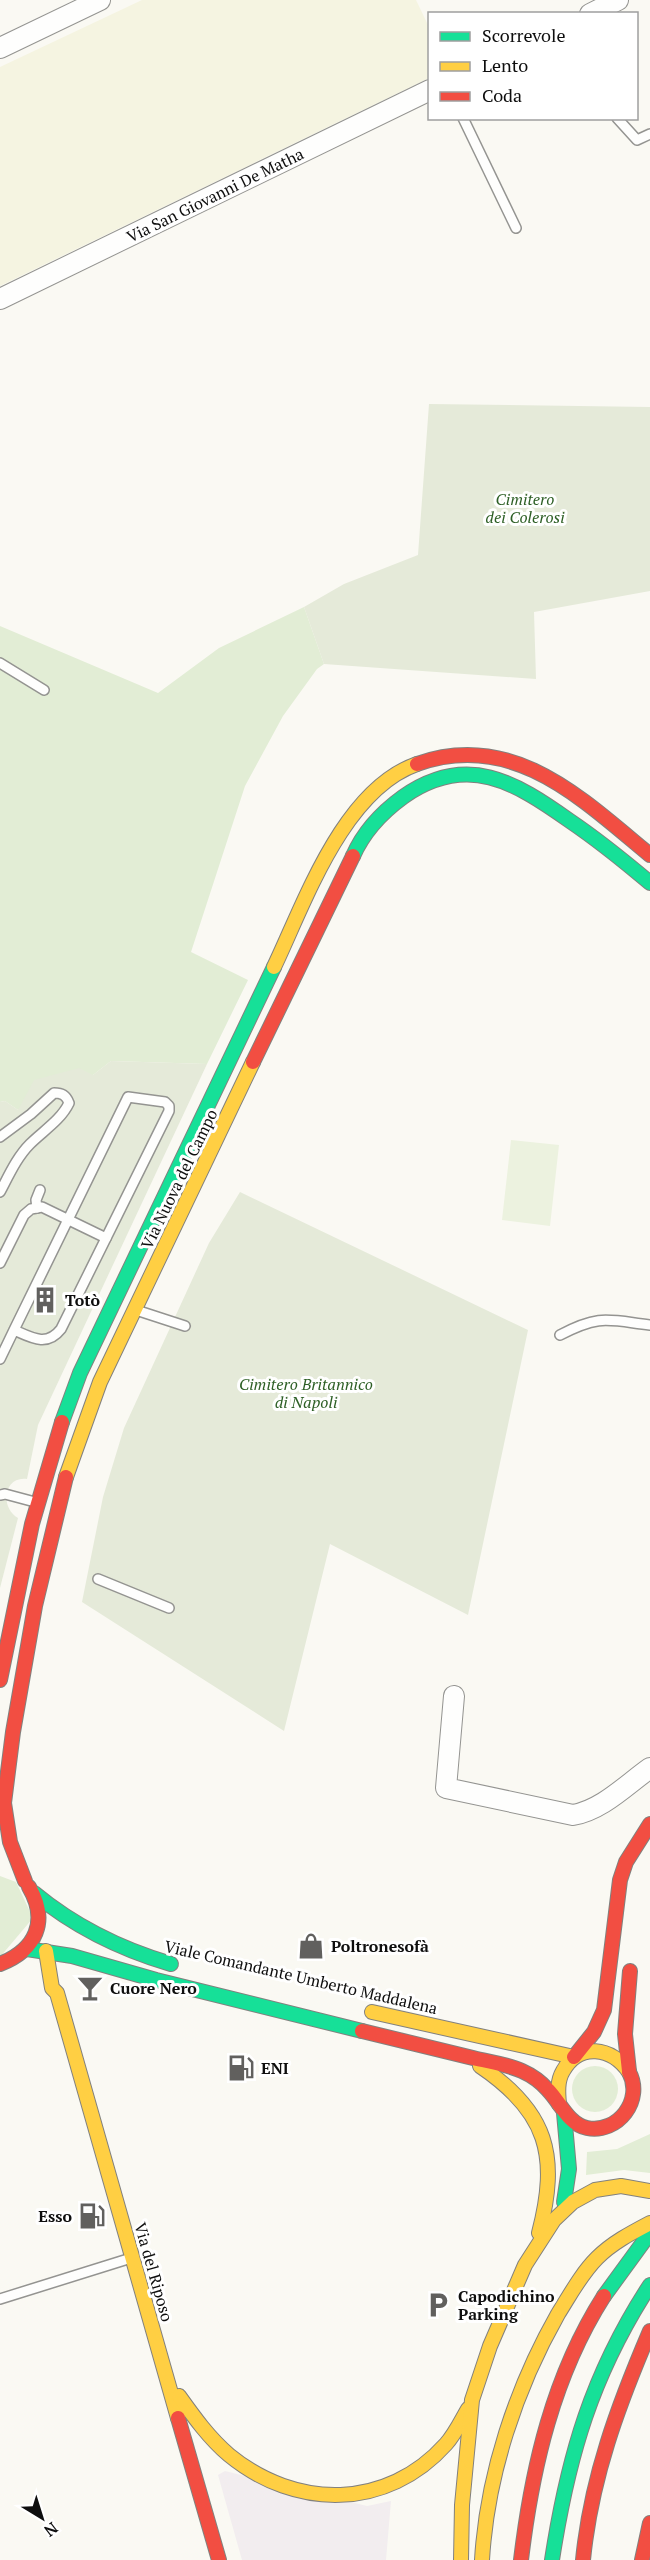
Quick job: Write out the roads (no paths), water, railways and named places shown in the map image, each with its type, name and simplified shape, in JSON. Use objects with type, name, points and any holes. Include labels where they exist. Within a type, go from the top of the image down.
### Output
[{"type":"main road","name":"Via Nuova del Campo","points":[[0,1680],[5,1623],[46,1463],[80,1373],[344,825],[375,789],[408,767],[438,756],[461,753],[513,760],[551,781],[650,855]]},
{"type":"main road","name":"Via Nuova del Campo","points":[[25,1881],[10,1842],[4,1803],[35,1606],[68,1468],[96,1392],[134,1310],[362,837],[388,806],[424,783],[462,775],[503,780],[528,792],[580,828],[650,883]]},
{"type":"main road","points":[[9,1765],[12,1788],[21,1820]]},
{"type":"main road","points":[[561,2211],[567,2187],[570,2158],[556,2083],[560,2073],[594,2032],[604,2010],[620,1880],[626,1862],[650,1824]]},
{"type":"main road","points":[[0,1964],[15,1958],[27,1949],[39,1923],[39,1908],[34,1893],[25,1881],[7,1870]]},
{"type":"main road","name":"Viale Comandante Umberto Maddalena","points":[[34,1893],[54,1910],[98,1937],[126,1950],[181,1966]]},
{"type":"main road","points":[[64,1898],[98,1937]]},
{"type":"main road","points":[[27,1949],[46,1951],[68,1965],[156,1980],[462,2056],[529,2075],[547,2088],[571,2121],[591,2129],[611,2125],[627,2111],[647,2105]]},
{"type":"main road","name":"Via del Riposo","points":[[46,1951],[52,1988],[57,1993],[219,2560]]},
{"type":"main road","points":[[627,2111],[634,2091],[629,2071],[625,2034],[632,1952]]},
{"type":"main road","points":[[57,1993],[62,1986],[68,1965]]},
{"type":"main road","name":"Viale Comandante Umberto Maddalena","points":[[360,2010],[574,2057],[583,2053],[605,2052],[615,2056],[629,2071],[650,2076]]},
{"type":"main road","points":[[462,2056],[510,2087],[533,2116],[543,2136],[549,2174],[549,2196],[537,2241]]},
{"type":"main road","points":[[461,2560],[462,2500],[472,2401],[493,2337],[521,2271],[549,2223],[561,2211],[580,2198],[600,2189],[623,2186],[650,2191]]},
{"type":"main road","points":[[482,2560],[487,2512],[498,2464],[521,2393],[560,2308],[591,2265],[607,2250],[650,2223]]},
{"type":"main road","points":[[521,2560],[534,2471],[544,2426],[561,2378],[603,2297],[650,2234]]},
{"type":"main road","points":[[552,2560],[558,2508],[572,2448],[590,2392],[610,2349],[650,2285]]},
{"type":"main road","points":[[583,2560],[585,2531],[607,2433],[650,2331]]},
{"type":"main road","points":[[168,2380],[201,2427],[236,2460],[261,2476],[308,2494],[338,2495],[363,2492],[391,2483],[412,2472],[446,2445],[472,2401]]},
{"type":"main road","points":[[642,2560],[650,2523]]},
{"type":"street","points":[[0,48],[100,0]]},
{"type":"street","points":[[594,12],[618,0]]},
{"type":"street","name":"Via San Giovanni De Matha","points":[[0,299],[428,90]]},
{"type":"street","points":[[454,1696],[446,1788],[573,1815],[586,1813],[598,1806],[650,1768]]},
{"type":"lane","points":[[464,120],[516,228]]},
{"type":"lane","points":[[619,120],[638,140],[650,134]]},
{"type":"lane","points":[[0,663],[44,690]]},
{"type":"lane","points":[[0,1137],[54,1093],[63,1094],[68,1098],[69,1103],[65,1112],[24,1151],[0,1192]]},
{"type":"lane","points":[[0,1359],[14,1330],[128,1097],[165,1102],[169,1106],[169,1111],[56,1336],[48,1340],[38,1340],[14,1330]]},
{"type":"lane","points":[[37,1208],[36,1200],[40,1190]]},
{"type":"lane","points":[[0,1263],[24,1215],[31,1209],[42,1207],[106,1238]]},
{"type":"lane","points":[[134,1310],[185,1326]]},
{"type":"lane","points":[[560,1335],[582,1324],[599,1319],[650,1325]]},
{"type":"lane","points":[[0,1495],[5,1494],[37,1503]]},
{"type":"lane","points":[[98,1579],[169,1608]]},
{"type":"lane","points":[[0,2299],[133,2258]]},
{"type":"place","name":"Totò","points":[[45,1300]]},
{"type":"place","name":"Poltronesofà","points":[[311,1946]]},
{"type":"place","name":"Cuore Nero","points":[[90,1988]]},
{"type":"place","name":"ENI","points":[[241,2068]]},
{"type":"place","name":"Esso","points":[[92,2216]]},
{"type":"place","name":"Capodichino Parking","points":[[438,2305]]},
{"type":"park label","name":"Cimitero dei Colerosi","points":[[525,508]]},
{"type":"park label","name":"Cimitero Britannico di Napoli","points":[[306,1393]]}]
